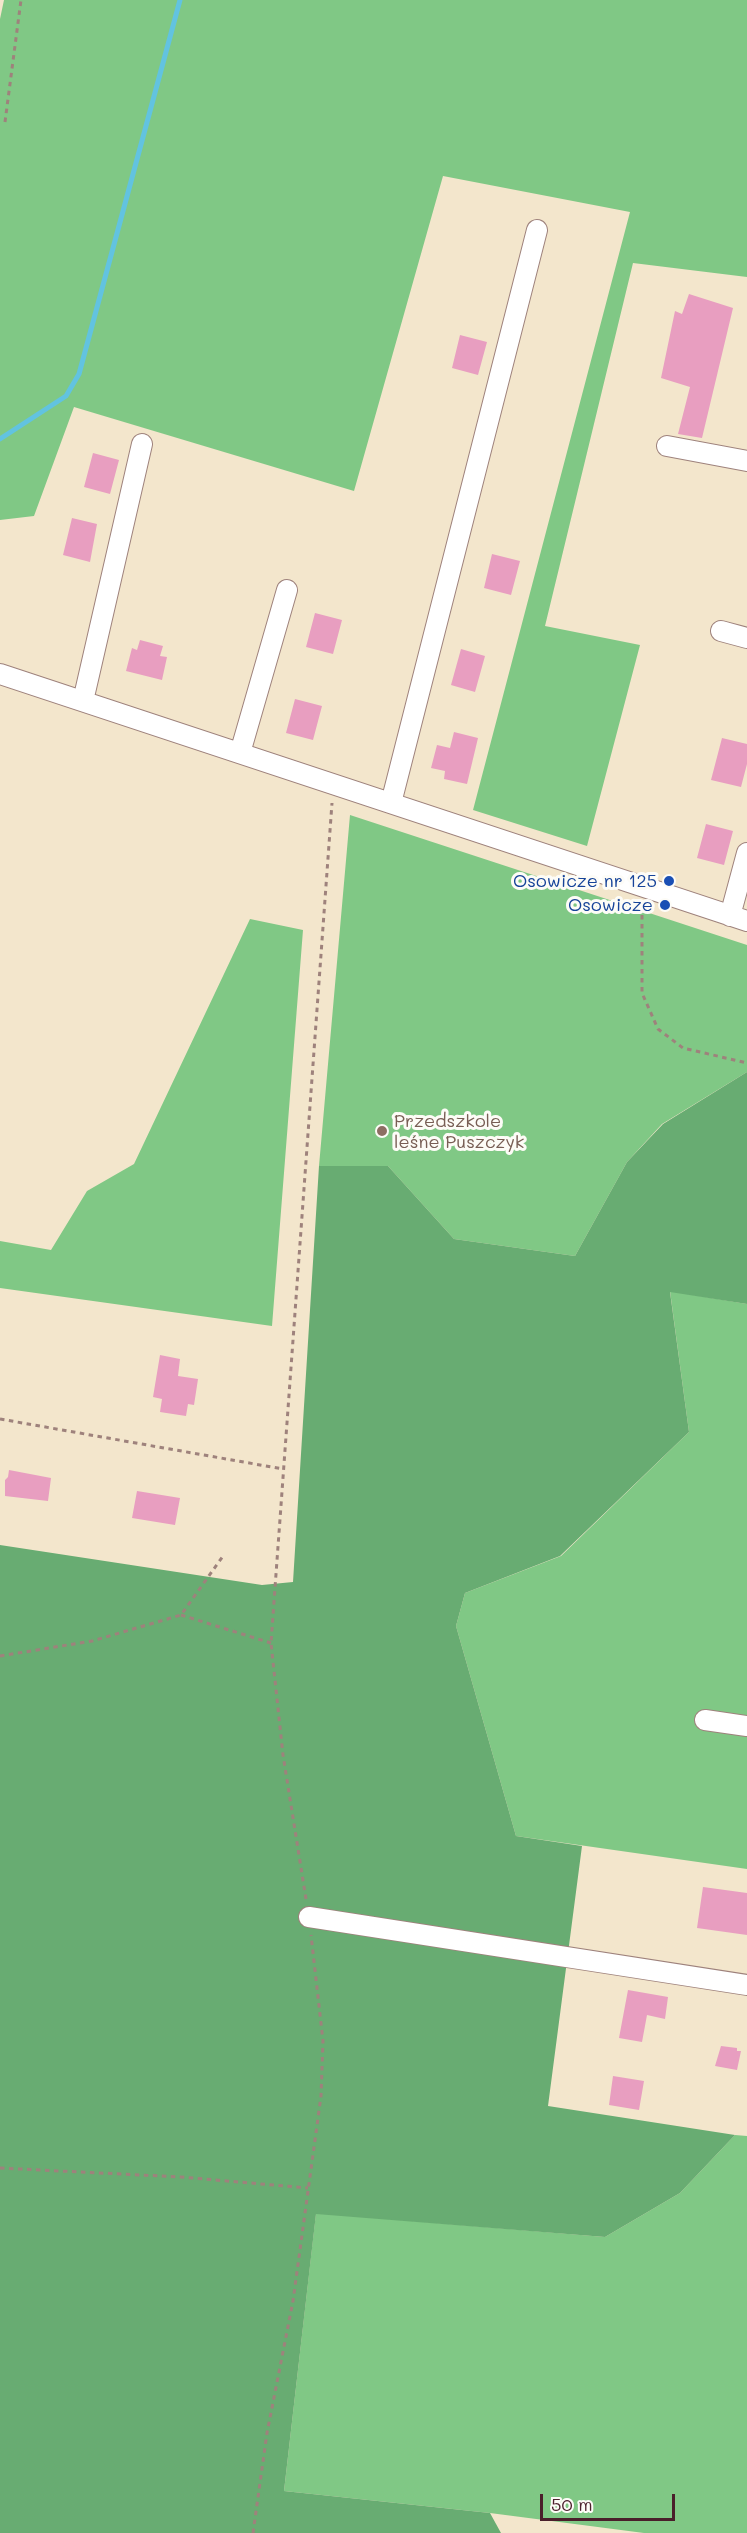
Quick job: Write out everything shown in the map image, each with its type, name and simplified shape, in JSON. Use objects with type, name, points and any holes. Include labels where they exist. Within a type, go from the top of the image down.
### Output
[{"type":"street","points":[[391,803],[537,230]]},
{"type":"street","points":[[83,701],[142,444]]},
{"type":"street","points":[[667,446],[747,461]]},
{"type":"street","points":[[240,753],[287,590]]},
{"type":"street","points":[[722,631],[747,638]]},
{"type":"street","points":[[0,674],[739,918],[747,853]]},
{"type":"street","points":[[705,1720],[747,1726]]},
{"type":"street","points":[[309,1917],[747,1984]]},
{"type":"path","points":[[5,122],[21,0]]},
{"type":"path","points":[[253,2533],[267,2433],[293,2301],[323,2069],[309,1917],[283,1755],[271,1643],[334,784]]},
{"type":"path","points":[[641,886],[642,993],[658,1029],[683,1048],[747,1063]]},
{"type":"path","points":[[0,1419],[283,1469]]},
{"type":"path","points":[[181,1615],[223,1556]]},
{"type":"path","points":[[0,1656],[93,1641],[181,1615],[271,1643]]},
{"type":"path","points":[[0,2168],[181,2177],[308,2188]]},
{"type":"green space","points":[[4,0],[747,0],[747,277],[633,263],[545,626],[640,645],[587,846],[473,810],[630,212],[443,176],[354,491],[74,407],[34,516],[0,520],[0,19]]},
{"type":"green space","points":[[350,815],[747,945],[747,1072],[662,1124],[627,1162],[575,1256],[454,1239],[388,1166],[319,1166]]},
{"type":"green space","points":[[250,919],[303,930],[272,1326],[0,1288],[0,1241],[51,1250],[87,1191],[134,1164]]},
{"type":"green space","points":[[747,1072],[747,1304],[670,1292],[689,1432],[560,1556],[465,1593],[456,1626],[516,1836],[582,1846],[548,2106],[735,2135],[680,2193],[605,2237],[316,2214],[284,2491],[490,2513],[501,2533],[0,2533],[0,1545],[262,1585],[293,1582],[319,1166],[388,1166],[454,1239],[575,1256],[627,1162],[663,1124]]},
{"type":"green space","points":[[670,1291],[747,1304],[747,1869],[516,1836],[456,1626],[465,1593],[561,1556],[689,1432]]},
{"type":"green space","points":[[735,2135],[747,2136],[747,2533],[644,2533],[490,2513],[284,2491],[316,2213],[605,2237],[680,2193]]},
{"type":"building","points":[[689,294],[733,308],[702,438],[678,434],[690,387],[661,378],[675,311],[682,314]]},
{"type":"building","points":[[460,335],[487,342],[478,375],[452,368]]},
{"type":"building","points":[[93,453],[119,460],[110,494],[84,487]]},
{"type":"building","points":[[72,518],[97,524],[90,562],[63,555]]},
{"type":"building","points":[[492,554],[520,561],[511,595],[484,588]]},
{"type":"building","points":[[315,613],[342,620],[333,654],[306,647]]},
{"type":"building","points":[[140,640],[163,646],[160,656],[167,657],[162,680],[126,671],[132,648],[137,650]]},
{"type":"building","points":[[461,649],[485,656],[475,692],[451,685]]},
{"type":"building","points":[[295,699],[322,706],[313,740],[286,733]]},
{"type":"building","points":[[454,732],[478,738],[467,784],[444,779],[445,771],[431,768],[437,745],[450,748]]},
{"type":"building","points":[[722,738],[747,744],[747,764],[741,787],[711,780]]},
{"type":"building","points":[[706,824],[733,831],[724,865],[697,858]]},
{"type":"building","points":[[160,1355],[180,1359],[178,1376],[198,1379],[194,1405],[188,1404],[186,1416],[160,1412],[162,1399],[153,1397]]},
{"type":"building","points":[[9,1470],[51,1478],[48,1501],[5,1496],[5,1480]]},
{"type":"building","points":[[137,1491],[180,1498],[175,1525],[132,1518]]},
{"type":"building","points":[[703,1887],[747,1893],[747,1935],[697,1928]]},
{"type":"building","points":[[628,1990],[668,1997],[665,2019],[647,2015],[642,2042],[619,2038]]},
{"type":"building","points":[[721,2046],[737,2048],[737,2051],[741,2051],[737,2070],[715,2066]]},
{"type":"building","points":[[613,2076],[644,2081],[639,2110],[609,2105]]},
{"type":"waterway","points":[[0,439],[66,396],[79,374],[180,0]]},
{"type":"place","name":"Osowicze nr 125","points":[[669,881]]},
{"type":"place","name":"Osowicze","points":[[665,905]]},
{"type":"place","name":"Przedszkole leśne Puszczyk","points":[[382,1131]]}]
